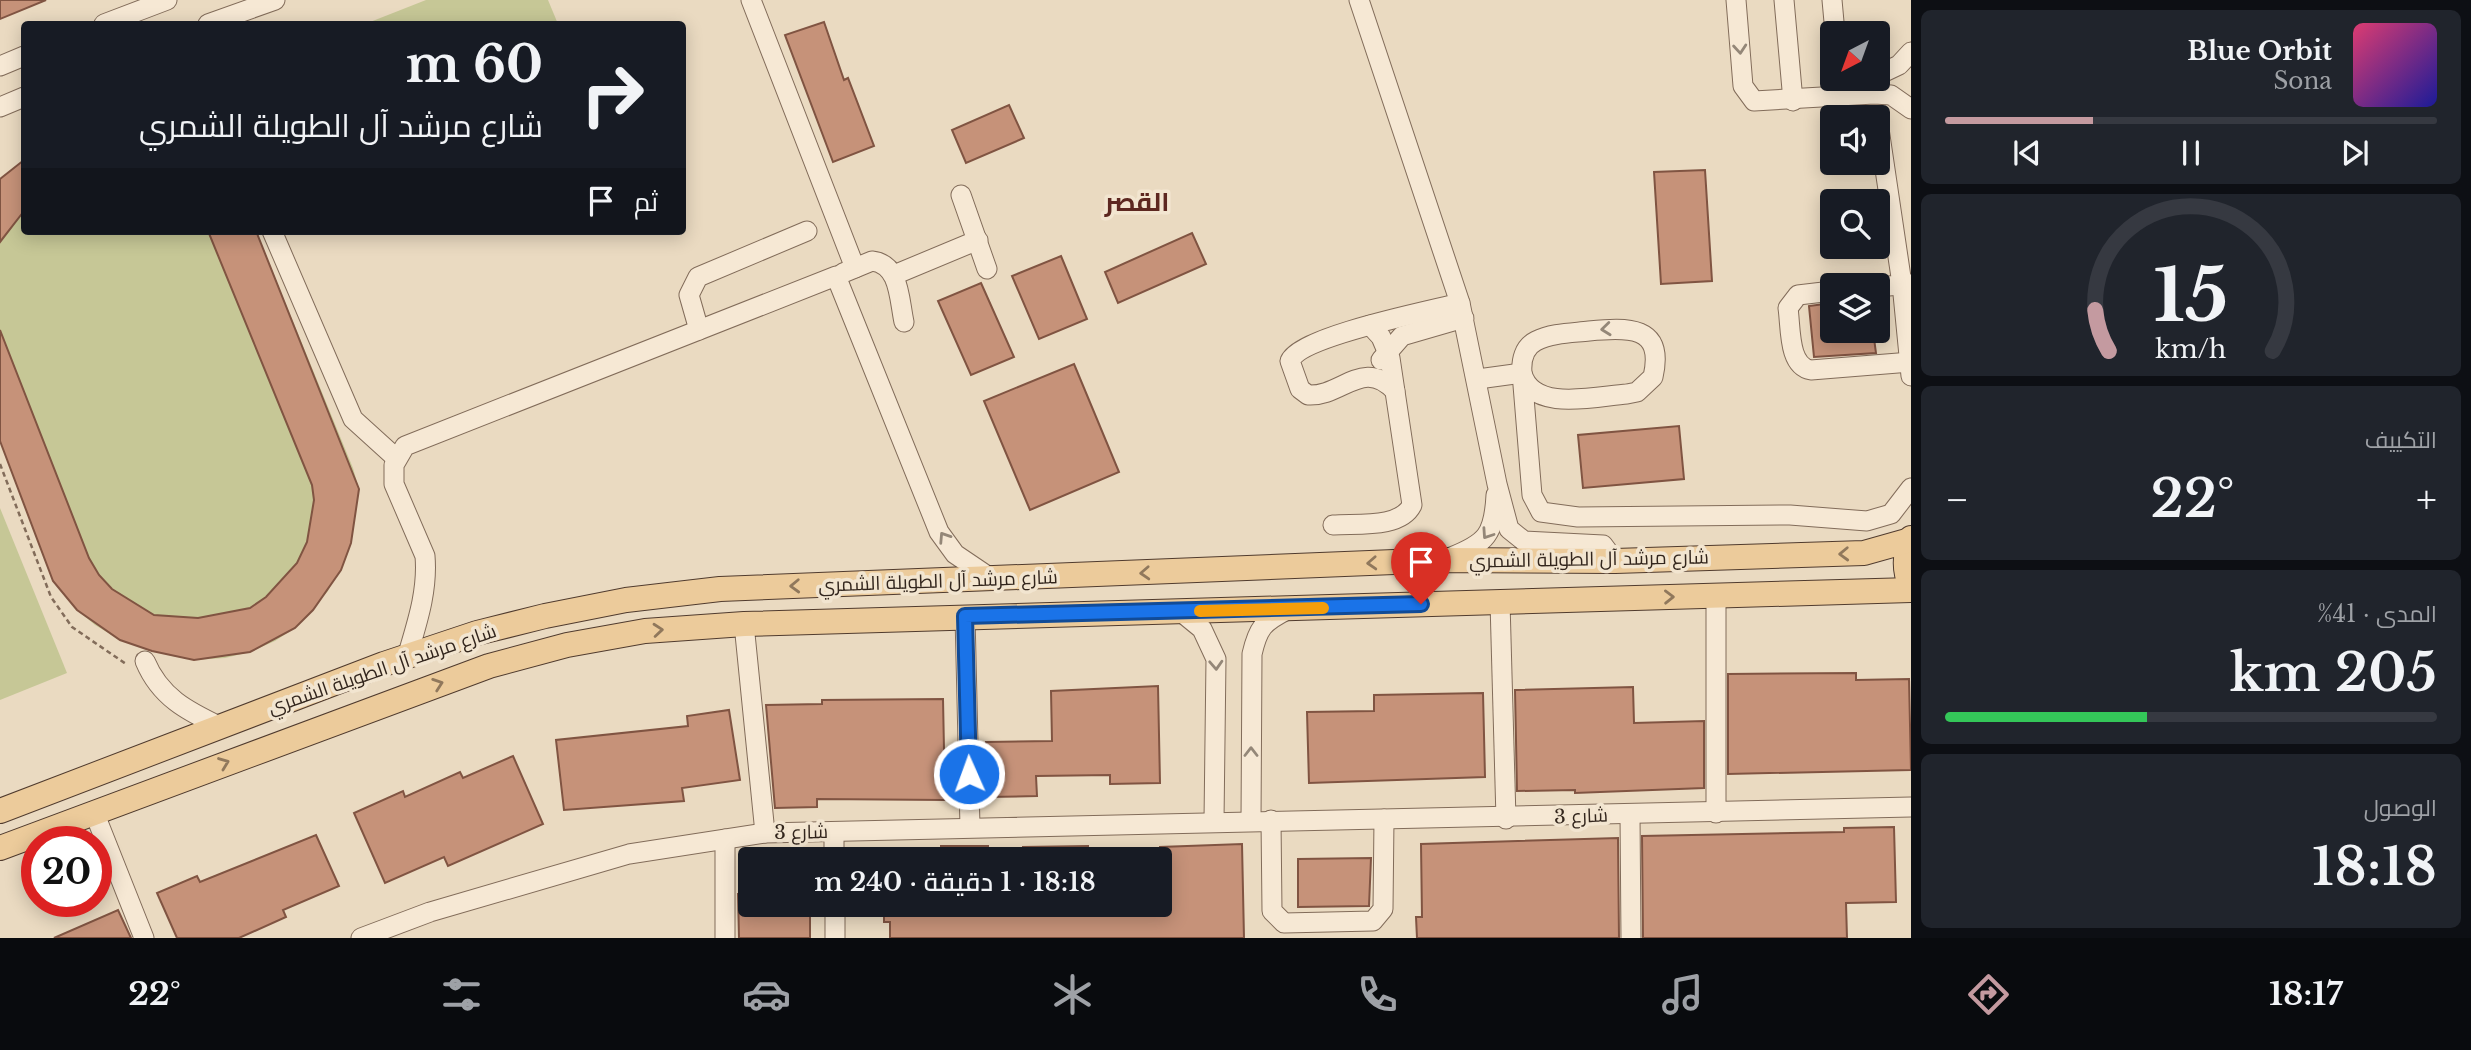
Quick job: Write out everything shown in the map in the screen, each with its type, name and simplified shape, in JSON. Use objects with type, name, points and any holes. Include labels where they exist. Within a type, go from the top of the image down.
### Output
[{"type":"main road","name":"شارع مرشد آل الطويلة الشمري","points":[[0,811],[407,657],[511,624],[626,600],[720,589],[1444,560],[1626,561],[1864,553],[1911,539]]},
{"type":"main road","points":[[1911,539],[1905,570],[1911,589]]},
{"type":"main road","points":[[1500,602],[1521,592],[1544,587],[1636,583],[1645,572],[1626,561]]},
{"type":"main road","points":[[905,617],[904,604],[915,589],[967,588],[995,580]]},
{"type":"main road","name":"شارع مرشد آل الطويلة الشمري","points":[[0,848],[489,666],[567,645],[645,631],[905,617],[1289,609],[1911,589]]},
{"type":"main road","points":[[191,776],[179,772],[179,759],[222,737],[227,725]]},
{"type":"main road","points":[[94,812],[94,802],[99,795],[136,776],[138,768],[134,760]]},
{"type":"street","points":[[110,21],[144,4],[167,0]]},
{"type":"street","points":[[216,21],[275,0]]},
{"type":"street","points":[[751,0],[855,268]]},
{"type":"street","points":[[1359,0],[1462,311],[1478,379],[1497,484],[1509,529],[1524,541],[1603,545],[1626,561]]},
{"type":"street","points":[[1736,0],[1745,92],[1759,103],[1793,101],[1830,91]]},
{"type":"street","points":[[1784,0],[1793,101]]},
{"type":"street","points":[[1832,0],[1834,21]]},
{"type":"street","points":[[1890,69],[1899,65],[1911,52]]},
{"type":"street","points":[[0,66],[21,57]]},
{"type":"street","points":[[1858,91],[1891,95],[1911,109]]},
{"type":"street","points":[[1874,94],[1875,105]]},
{"type":"street","points":[[0,107],[21,98]]},
{"type":"street","points":[[1820,292],[1798,295],[1788,308],[1796,360],[1802,368],[1911,367],[1906,284],[1887,175]]},
{"type":"street","points":[[961,195],[987,269]]},
{"type":"street","points":[[699,330],[689,295],[698,277],[807,231]]},
{"type":"street","points":[[274,235],[353,419],[396,458]]},
{"type":"street","points":[[894,275],[978,240]]},
{"type":"street","points":[[407,657],[422,603],[426,568],[425,556],[394,484],[396,458],[405,446],[872,261],[882,262],[894,275],[904,322]]},
{"type":"street","points":[[836,276],[939,532],[955,554],[995,580]]},
{"type":"street","points":[[1395,391],[1376,377],[1359,378],[1308,395],[1300,390],[1290,361],[1303,349],[1351,329],[1462,311]]},
{"type":"street","points":[[1359,378],[1408,333],[1462,311]]},
{"type":"street","points":[[1333,525],[1395,520],[1406,515],[1412,505],[1387,351],[1370,325]]},
{"type":"street","points":[[1522,373],[1530,389],[1551,397],[1627,394],[1637,392],[1653,377],[1655,351],[1648,338],[1636,331],[1620,328],[1559,334],[1535,341],[1528,348],[1523,356],[1522,373],[1532,495],[1541,512],[1578,517],[1790,515],[1867,521],[1891,514],[1911,488]]},
{"type":"street","points":[[1478,379],[1522,373]]},
{"type":"street","points":[[1444,560],[1476,548],[1485,538],[1495,521],[1497,484]]},
{"type":"street","points":[[1716,813],[1717,596]]},
{"type":"street","points":[[1500,602],[1506,818]]},
{"type":"street","points":[[1251,821],[1252,654],[1256,637],[1266,621],[1289,609]]},
{"type":"street","points":[[1180,611],[1202,629],[1216,659],[1214,821]]},
{"type":"street","points":[[965,616],[970,827]]},
{"type":"street","points":[[744,624],[765,833]]},
{"type":"street","points":[[147,667],[180,707],[227,725]]},
{"type":"street","name":"شارع 3","points":[[361,938],[430,912],[629,854],[765,833],[1911,807]]},
{"type":"street","points":[[94,812],[144,938]]},
{"type":"street","points":[[1630,815],[1631,938]]},
{"type":"street","points":[[1271,820],[1272,911],[1284,923],[1373,921],[1383,909],[1384,819]]},
{"type":"street","points":[[834,832],[834,847]]},
{"type":"street","points":[[725,839],[725,938]]},
{"type":"street","points":[[835,917],[835,938]]},
{"type":"path","points":[[0,464],[51,597],[72,627],[123,663],[147,667]]},
{"type":"green space","points":[[426,0],[548,0],[557,21],[373,21]]},
{"type":"green space","points":[[21,162],[21,235],[258,235],[353,468],[359,489],[351,543],[328,591],[295,628],[275,641],[250,652],[225,658],[194,660],[172,656],[120,640],[95,625],[77,610],[53,581],[0,441],[0,179]]},
{"type":"green space","points":[[0,508],[67,673],[0,700]]},
{"type":"building","points":[[0,0],[46,0],[0,19]]},
{"type":"building","points":[[824,22],[844,80],[848,78],[874,146],[833,162],[785,35]]},
{"type":"building","points":[[1009,105],[1024,138],[966,163],[952,130]]},
{"type":"building","points":[[21,162],[21,215],[0,242],[0,179]]},
{"type":"building","points":[[1705,170],[1712,281],[1661,284],[1654,172]]},
{"type":"building","points":[[1192,233],[1206,264],[1118,303],[1105,272]]},
{"type":"building","points":[[210,235],[258,235],[359,489],[351,543],[341,570],[313,610],[295,628],[250,652],[194,660],[152,651],[120,640],[77,610],[53,581],[0,441],[0,330],[89,558],[112,589],[154,615],[198,618],[250,608],[266,597],[297,563],[307,542],[314,500],[312,485]]},
{"type":"building","points":[[1061,256],[1087,319],[1039,339],[1012,276]]},
{"type":"building","points":[[981,283],[1014,357],[971,375],[938,301]]},
{"type":"building","points":[[1820,305],[1820,343],[1875,343],[1876,353],[1814,357],[1809,306]]},
{"type":"building","points":[[1074,364],[1119,472],[1030,510],[984,401]]},
{"type":"building","points":[[1679,426],[1684,479],[1583,488],[1578,435]]},
{"type":"building","points":[[1856,673],[1856,680],[1909,679],[1911,770],[1728,774],[1728,674]]},
{"type":"building","points":[[1158,686],[1160,783],[1110,784],[1110,775],[1036,776],[1037,796],[987,797],[986,742],[1052,741],[1051,691]]},
{"type":"building","points":[[1633,687],[1634,723],[1704,721],[1704,788],[1575,793],[1575,790],[1517,791],[1515,690]]},
{"type":"building","points":[[1483,693],[1485,777],[1309,783],[1307,712],[1374,711],[1374,695]]},
{"type":"building","points":[[943,699],[945,800],[817,799],[817,807],[775,808],[766,705],[822,704],[822,700]]},
{"type":"building","points":[[729,710],[740,780],[682,788],[684,801],[564,810],[556,740],[688,726],[687,716]]},
{"type":"building","points":[[513,756],[543,824],[448,866],[444,857],[385,883],[354,813],[403,791],[405,797],[460,772],[463,778]]},
{"type":"building","points":[[1894,827],[1896,902],[1846,903],[1847,938],[1643,938],[1642,836],[1844,832],[1844,828]]},
{"type":"building","points":[[316,835],[339,886],[283,910],[286,917],[239,938],[177,938],[157,893],[197,876],[200,882]]},
{"type":"building","points":[[1618,838],[1619,938],[1417,938],[1416,917],[1422,917],[1421,844]]},
{"type":"building","points":[[1242,844],[1244,938],[890,938],[890,922],[884,922],[884,917],[1172,917],[1172,847],[1160,847]]},
{"type":"building","points":[[941,846],[988,846],[988,847]]},
{"type":"building","points":[[1088,846],[1088,847],[1023,847]]},
{"type":"building","points":[[1371,858],[1369,906],[1298,907],[1298,859]]},
{"type":"building","points":[[118,910],[131,938],[54,938],[102,917],[112,917],[112,913]]},
{"type":"building","points":[[739,917],[810,917],[810,938],[739,938]]},
{"type":"slow traffic","points":[[1200,611],[1323,608]]},
{"type":"district","name":"القصر","points":[[1137,202]]},
{"type":"route","points":[[969,774],[965,616],[1421,604]]}]
